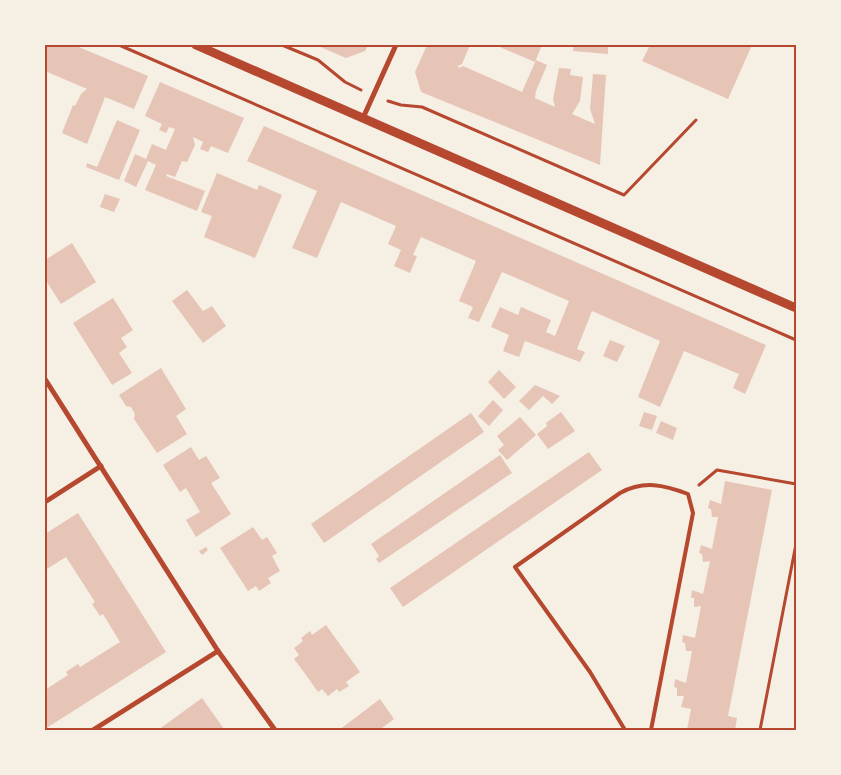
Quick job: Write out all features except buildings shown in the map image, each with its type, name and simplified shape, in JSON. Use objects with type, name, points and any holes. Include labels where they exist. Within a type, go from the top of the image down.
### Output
[{"type":"street","points":[[196,45],[796,308]]},
{"type":"street","points":[[363,118],[396,45]]},
{"type":"street","points":[[45,379],[218,651],[276,730]]},
{"type":"street","points":[[45,502],[101,466]]},
{"type":"street","points":[[93,730],[218,651]]},
{"type":"lane","points":[[625,730],[590,672],[515,567],[633,486],[643,484],[688,494],[693,514],[690,539],[652,730]]},
{"type":"path","points":[[119,45],[796,340]]},
{"type":"path","points":[[282,45],[318,60],[345,82],[374,96],[401,105],[422,107],[624,195],[696,120]]},
{"type":"path","points":[[688,494],[716,470],[796,484]]},
{"type":"path","points":[[760,730],[796,544]]}]
